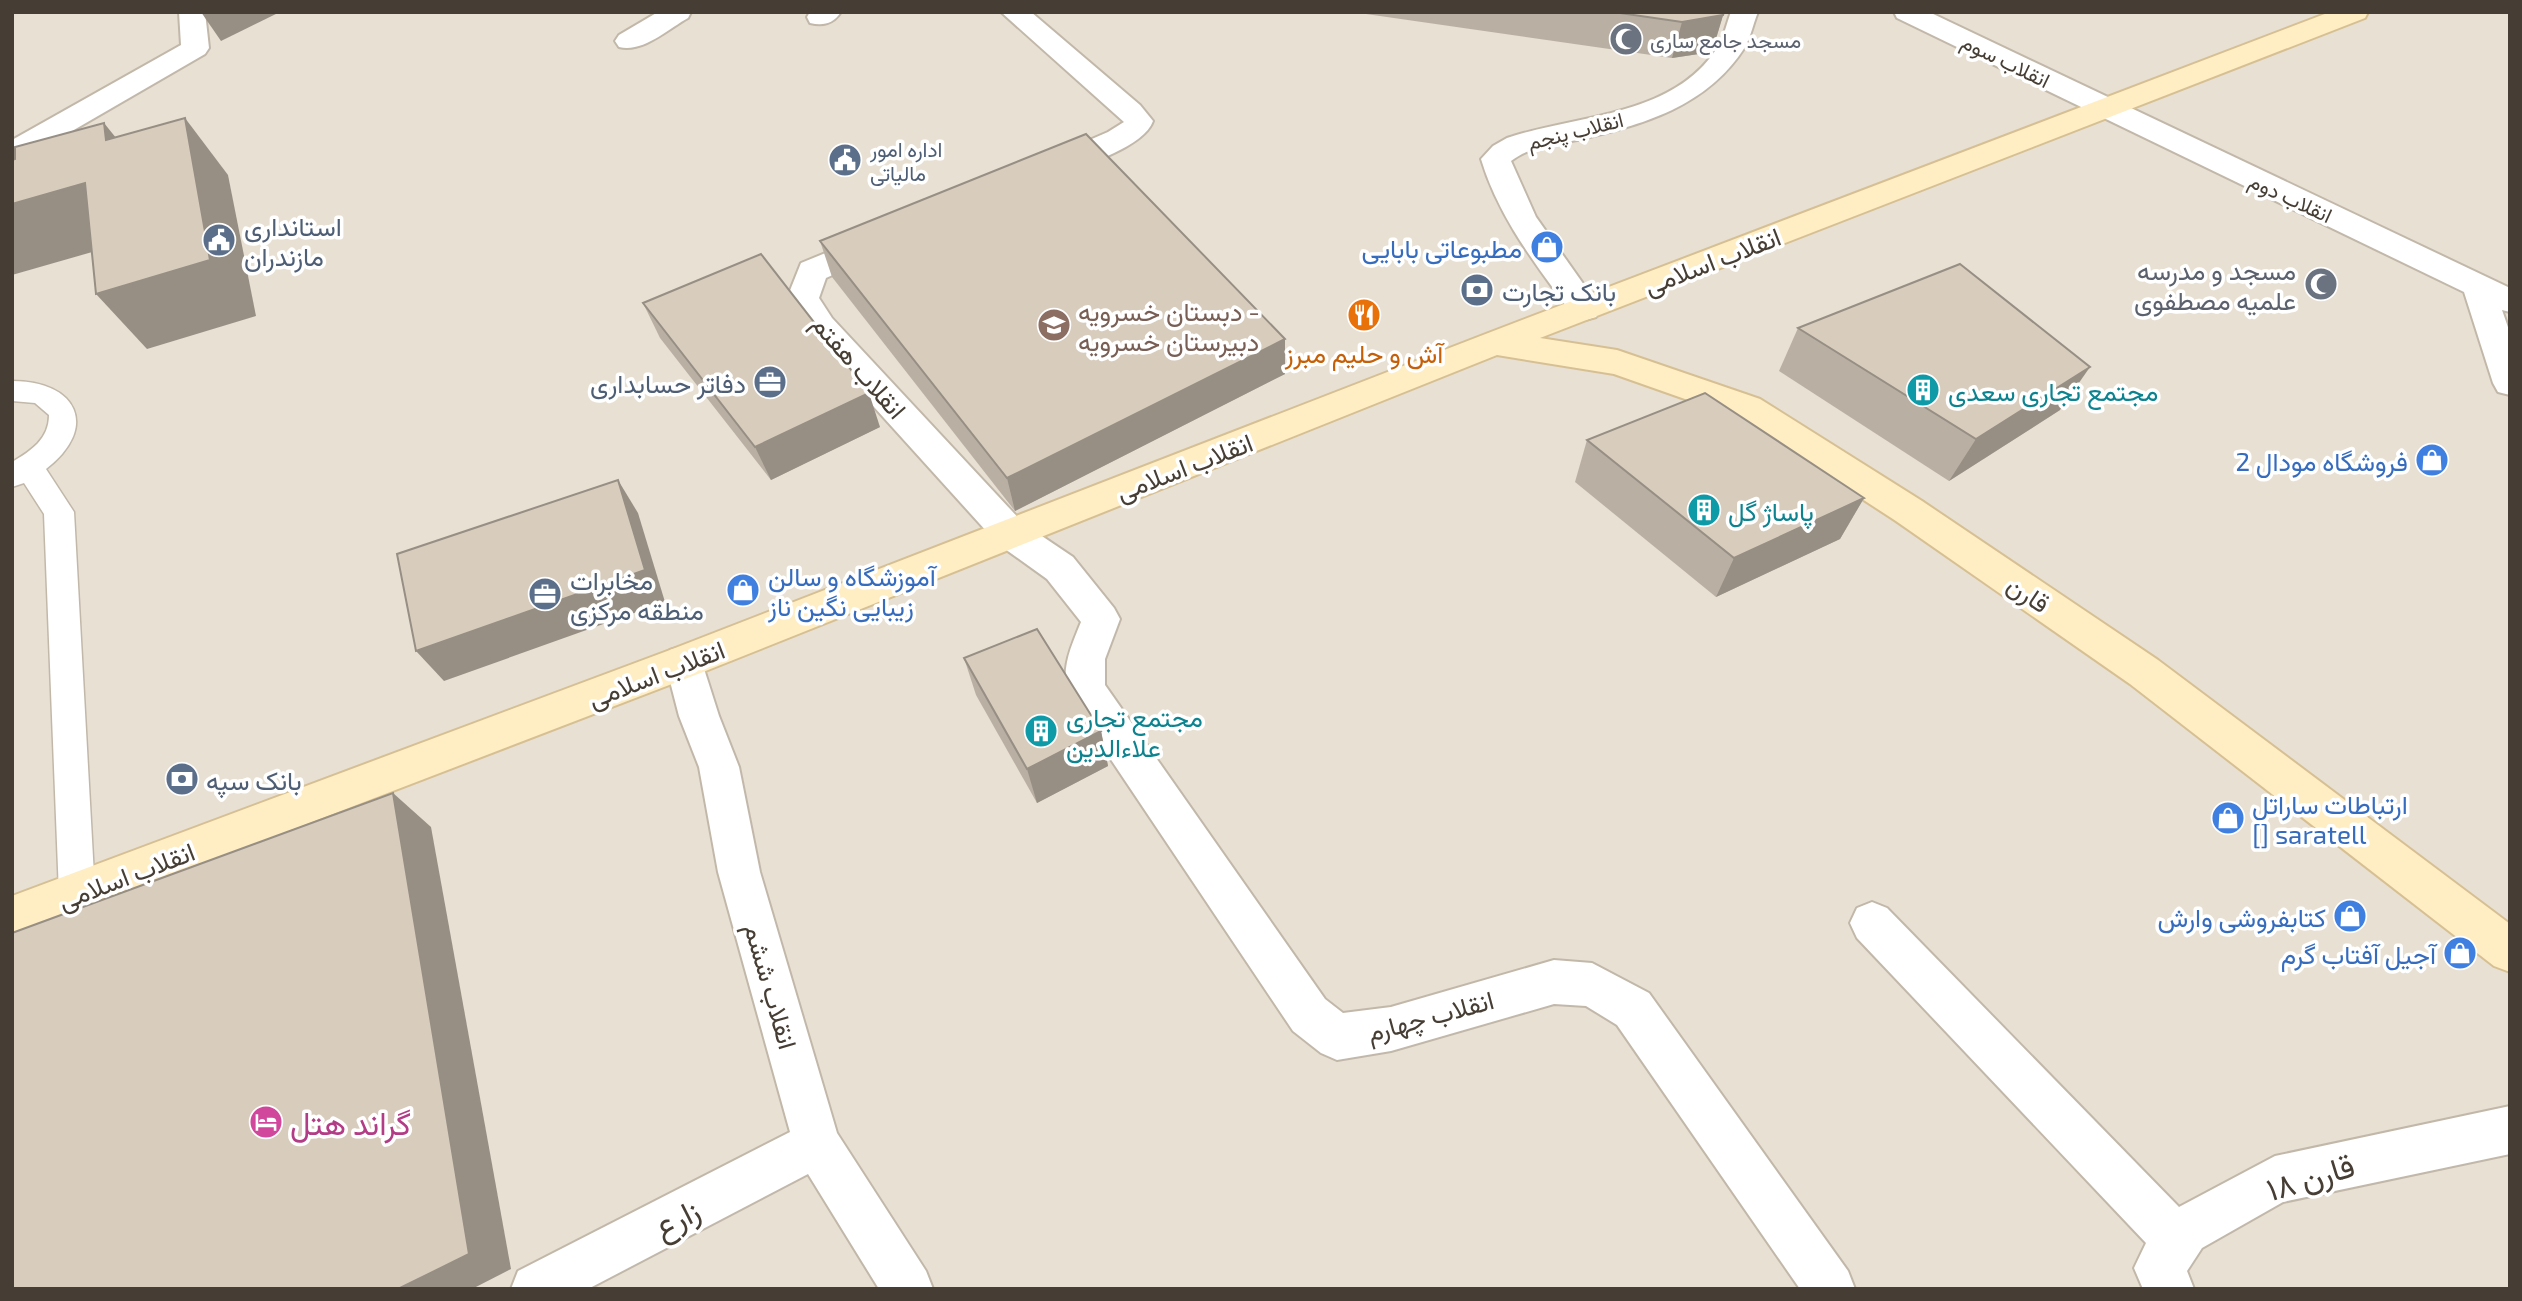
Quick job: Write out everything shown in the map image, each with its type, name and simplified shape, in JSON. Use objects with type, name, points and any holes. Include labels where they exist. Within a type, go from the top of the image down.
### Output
[{"type":"main road","name":"انقلاب اسلامی","points":[[12,918],[684,662],[1495,344],[2355,12]]},
{"type":"main road","name":"قارن","points":[[1495,344],[1617,362],[1748,408],[1909,511],[2144,672],[2510,951]]},
{"type":"street","points":[[12,153],[195,48],[192,12]]},
{"type":"street","points":[[629,41],[678,12]]},
{"type":"street","points":[[1014,12],[1139,121],[1137,127],[1118,139],[1031,177]]},
{"type":"street","name":"انقلاب پنجم","points":[[1585,309],[1511,198],[1500,178],[1496,159],[1510,145],[1615,122],[1667,104],[1709,77],[1733,46],[1745,12]]},
{"type":"street","name":"انقلاب سوم","points":[[1907,12],[2104,108]]},
{"type":"street","name":"انقلاب دوم","points":[[2104,108],[2510,301]]},
{"type":"street","name":"انقلاب هفتم","points":[[906,230],[812,271],[803,298],[820,326],[1011,534]]},
{"type":"street","points":[[2478,286],[2510,383]]},
{"type":"street","name":"انقلاب چهارم","points":[[1011,534],[1060,568],[1101,619],[1086,659],[1085,688],[1309,1016],[1337,1037],[1391,1029],[1554,982],[1592,985],[1633,1009],[1830,1289]]},
{"type":"street","name":"انقلاب ششم","points":[[684,662],[699,716],[719,767],[739,873],[817,1144],[908,1289]]},
{"type":"street","points":[[1872,923],[2178,1241]]},
{"type":"street","name":"قارن ۱۸","points":[[2169,1289],[2160,1268],[2185,1231],[2275,1180],[2510,1130]]},
{"type":"street","name":"زارع","points":[[536,1289],[817,1144]]},
{"type":"lane","points":[[12,391],[27,390],[46,394],[58,403],[64,416],[61,433],[49,450],[21,471],[59,512],[77,894]]},
{"type":"shaded area","points":[[12,12],[2510,12],[2510,1289],[12,1289]]},
{"type":"building","points":[[1613,12],[1724,12],[1723,15],[1682,22]]},
{"type":"building","points":[[185,118],[210,260],[96,294],[85,183],[12,204],[12,160],[15,159],[15,147],[104,123],[106,140]]},
{"type":"building","name":"دبستان خسرویه - دبیرستان خسرویه","points":[[1086,134],[1285,339],[1007,478],[820,241]]},
{"type":"building","name":"دفاتر حسابداری","points":[[761,254],[869,393],[755,447],[643,303]]},
{"type":"building","points":[[1960,264],[2090,367],[1976,439],[1798,328]]},
{"type":"building","points":[[1705,393],[1864,498],[1734,558],[1587,440]]},
{"type":"building","points":[[618,480],[645,570],[416,651],[397,554]]},
{"type":"building","points":[[1037,629],[1101,731],[1027,769],[964,658]]},
{"type":"building","name":"گراند هتل","points":[[393,793],[469,1254],[398,1289],[12,1289],[12,933]]},
{"type":"place","name":"مسجد جامع ساری","points":[[1626,39]]},
{"type":"place","name":"اداره امور مالیاتی","points":[[845,160]]},
{"type":"place","name":"استانداری مازندران","points":[[219,240]]},
{"type":"place","name":"مطبوعاتی بابایی","points":[[1547,247]]},
{"type":"place","name":"مسجد و مدرسه علمیه مصطفوی","points":[[2321,284]]},
{"type":"place","name":"بانک تجارت","points":[[1477,290]]},
{"type":"place","name":"آش و حلیم مبرز","points":[[1364,315]]},
{"type":"place","name":"دبستان خسرویه - دبیرستان خسرویه","points":[[1054,325]]},
{"type":"place","name":"دفاتر حسابداری","points":[[770,382]]},
{"type":"place","name":"مجتمع تجاری سعدی","points":[[1923,390]]},
{"type":"place","name":"فروشگاه مودال 2","points":[[2432,460]]},
{"type":"place","name":"پاساژ گل","points":[[1704,510]]},
{"type":"place","name":"آموزشگاه و سالن زیبایی نگین ناز","points":[[743,590]]},
{"type":"place","name":"مخابرات منطقه مرکزی","points":[[545,594]]},
{"type":"place","name":"مجتمع تجاری علاءالدین","points":[[1041,731]]},
{"type":"place","name":"بانک سپه","points":[[182,779]]},
{"type":"place","name":"ارتباطات ساراتل [] saratell","points":[[2228,818]]},
{"type":"place","name":"کتابفروشی وارش","points":[[2350,916]]},
{"type":"place","name":"آجیل آفتاب گرم","points":[[2460,953]]},
{"type":"place","name":"گراند هتل","points":[[266,1122]]}]
